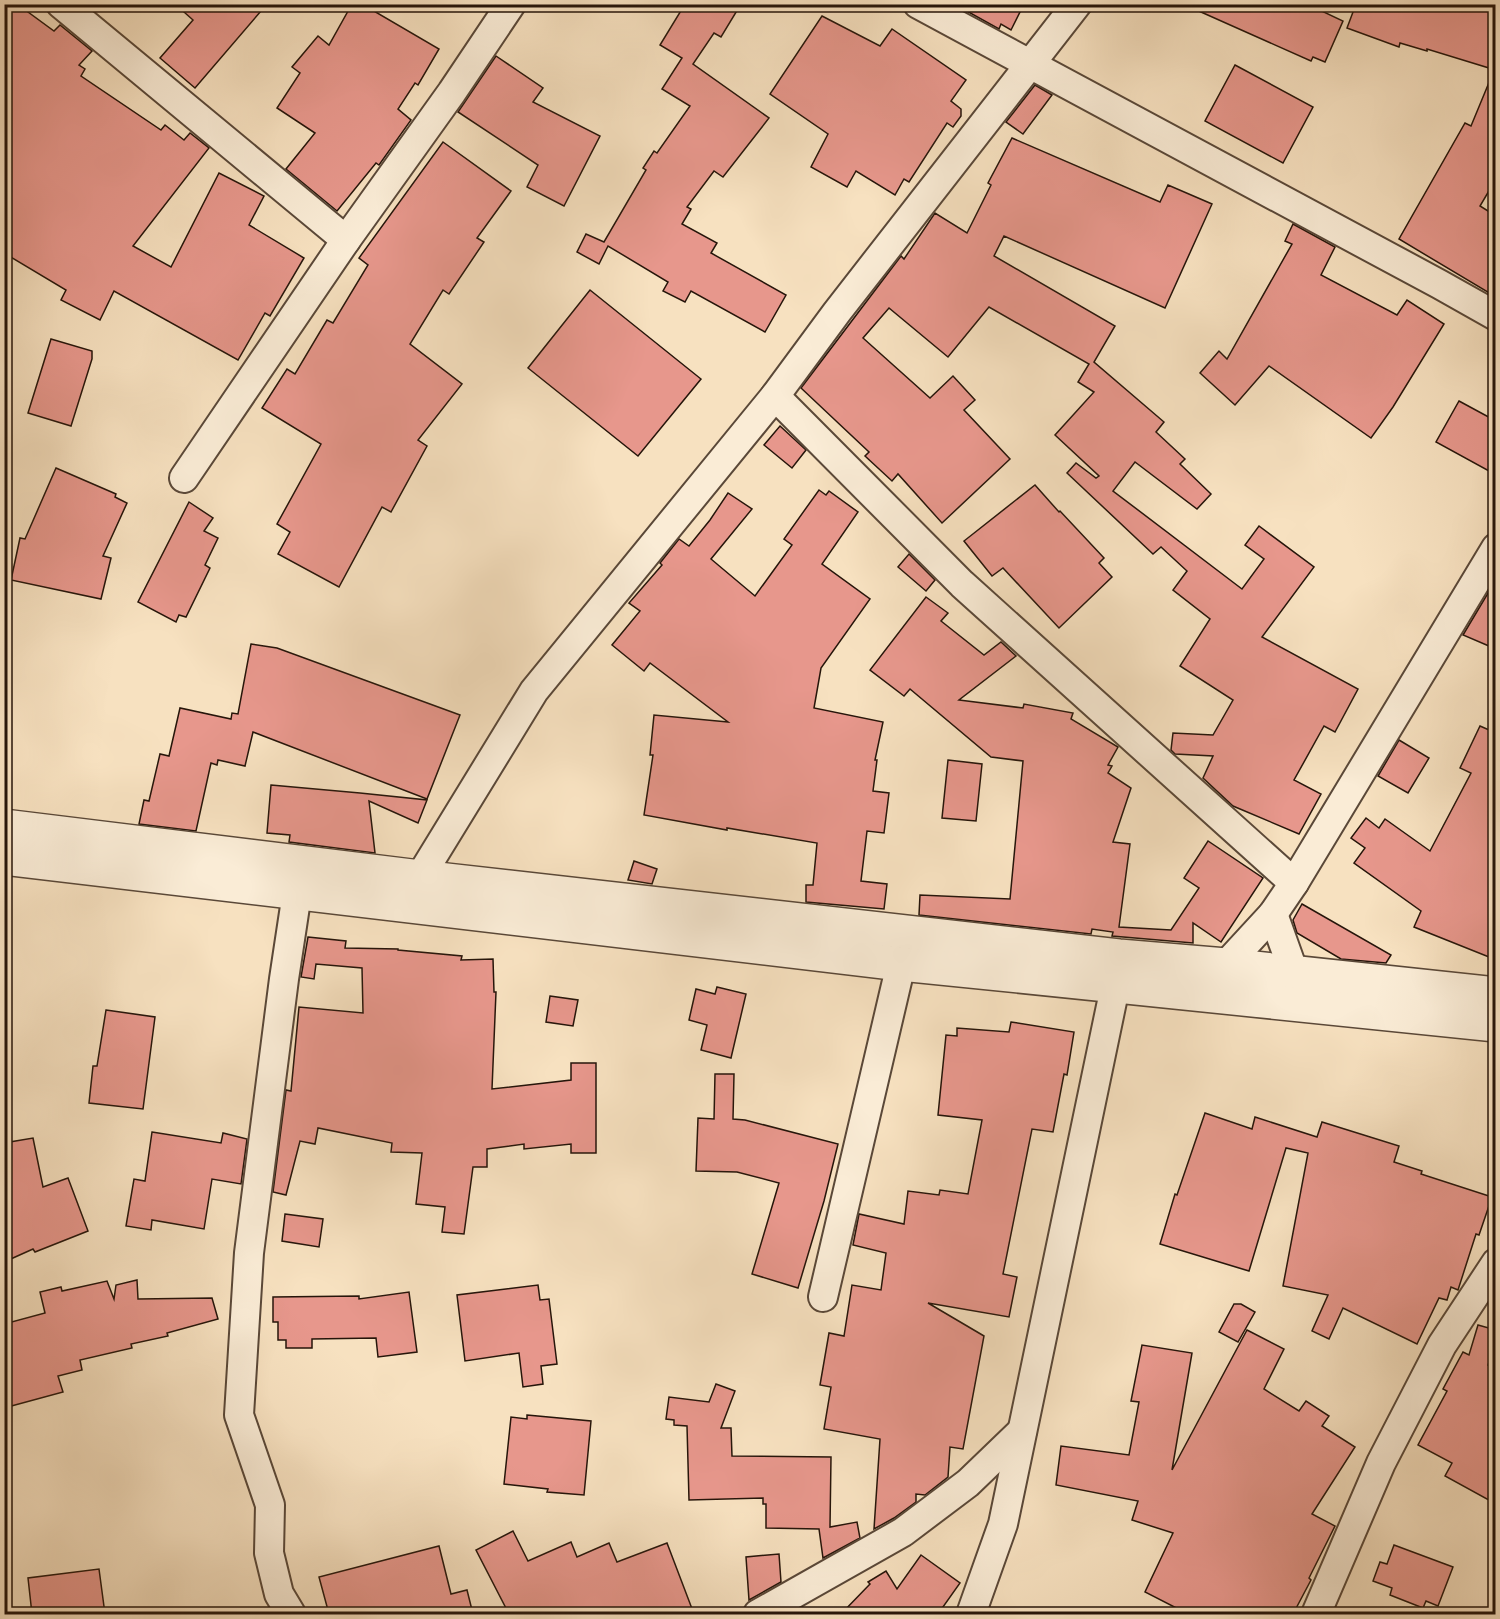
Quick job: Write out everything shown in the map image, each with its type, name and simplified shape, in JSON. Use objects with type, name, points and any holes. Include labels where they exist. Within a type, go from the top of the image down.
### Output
[{"type":"street","points":[[61,4],[346,240]]},
{"type":"street","points":[[184,478],[346,240],[452,92],[511,4]]},
{"type":"street","points":[[918,4],[1029,66],[1429,278],[1496,316]]},
{"type":"street","points":[[420,877],[534,691],[775,396],[837,312],[1077,4]]},
{"type":"street","points":[[775,396],[962,584],[1294,883]]},
{"type":"street","points":[[1226,965],[1273,914],[1294,883],[1496,548]]},
{"type":"street","points":[[4,825],[420,877],[1119,956],[1496,994]]},
{"type":"street","points":[[4,858],[901,964],[1496,1025]]},
{"type":"street","points":[[291,1614],[279,1594],[269,1553],[270,1505],[239,1415],[249,1253],[297,893]]},
{"type":"street","points":[[1273,914],[1294,973]]},
{"type":"street","points":[[823,1297],[901,964]]},
{"type":"street","points":[[971,1614],[1003,1524],[1115,987]]},
{"type":"street","points":[[1316,1614],[1381,1463],[1442,1345],[1496,1263]]},
{"type":"street","points":[[758,1614],[903,1532],[968,1483],[1022,1431]]},
{"type":"building","points":[[4,4],[17,4],[54,31],[60,25],[92,51],[79,65],[85,69],[81,76],[161,130],[165,125],[184,140],[190,133],[209,148],[133,246],[171,267],[219,173],[264,196],[249,225],[304,258],[270,316],[265,313],[238,360],[114,291],[100,320],[61,300],[66,290],[4,253]]},
{"type":"building","points":[[175,4],[267,4],[195,88],[160,58],[193,20]]},
{"type":"building","points":[[352,4],[362,4],[439,49],[418,85],[415,83],[398,109],[411,120],[379,165],[376,163],[337,211],[286,169],[315,133],[277,108],[300,73],[292,67],[318,36],[329,45]]},
{"type":"building","points":[[685,4],[741,4],[721,37],[714,33],[693,64],[769,118],[723,177],[714,171],[687,207],[691,209],[682,224],[717,243],[711,253],[786,295],[765,332],[691,291],[685,302],[663,291],[668,282],[608,246],[599,264],[577,252],[586,234],[604,242],[646,170],[643,168],[654,151],[657,153],[690,106],[662,89],[682,58],[660,45]]},
{"type":"building","points":[[954,4],[1024,4],[1011,30],[1001,24],[999,29]]},
{"type":"building","points":[[1183,4],[1307,4],[1343,21],[1325,62],[1313,57],[1311,61]]},
{"type":"building","points":[[1356,4],[1496,4],[1496,47],[1489,68],[1427,49],[1427,51],[1400,43],[1399,47],[1347,28]]},
{"type":"building","points":[[822,16],[880,46],[892,29],[966,80],[951,101],[961,109],[961,116],[953,127],[947,123],[909,182],[904,179],[895,195],[856,171],[847,187],[811,167],[828,134],[770,94]]},
{"type":"building","points":[[496,56],[543,88],[533,102],[600,136],[564,206],[527,187],[538,165],[458,112]]},
{"type":"building","points":[[1235,65],[1313,107],[1283,163],[1205,121]]},
{"type":"building","points":[[1495,68],[1496,179],[1480,206],[1496,216],[1496,297],[1399,239],[1465,123],[1471,126]]},
{"type":"building","points":[[1035,85],[1052,95],[1023,134],[1006,122]]},
{"type":"building","points":[[1012,138],[1160,202],[1168,185],[1212,204],[1165,308],[1004,236],[994,256],[1115,326],[1094,362],[1164,422],[1156,432],[1185,459],[1180,464],[1211,494],[1197,509],[1135,462],[1113,491],[1242,589],[1264,559],[1245,545],[1259,526],[1314,567],[1262,637],[1358,689],[1335,732],[1324,726],[1294,780],[1321,794],[1299,834],[1233,806],[1203,778],[1213,756],[1175,754],[1171,750],[1173,733],[1213,735],[1233,700],[1180,666],[1210,619],[1173,590],[1187,571],[1161,547],[1153,554],[1067,473],[1076,463],[1096,478],[1099,476],[1055,435],[1094,392],[1078,382],[1089,364],[989,307],[948,357],[889,308],[863,338],[930,398],[953,376],[975,400],[964,410],[1010,459],[942,523],[898,474],[892,481],[865,456],[869,452],[801,388],[901,256],[904,259],[935,213],[967,233],[991,185],[988,183]]},
{"type":"building","points":[[443,142],[511,191],[477,238],[484,242],[449,294],[443,290],[410,344],[462,384],[418,440],[427,446],[391,512],[382,507],[339,587],[278,554],[290,532],[277,524],[321,444],[262,408],[287,369],[295,374],[327,320],[333,323],[368,265],[359,258]]},
{"type":"building","points":[[1293,224],[1335,247],[1321,275],[1397,315],[1407,300],[1444,324],[1393,407],[1371,438],[1269,366],[1235,405],[1200,373],[1219,351],[1227,359],[1292,244],[1285,241]]},
{"type":"building","points":[[590,290],[701,379],[638,456],[528,368]]},
{"type":"building","points":[[51,339],[92,351],[92,359],[71,426],[28,413]]},
{"type":"building","points":[[1459,401],[1496,421],[1496,459],[1489,471],[1436,442]]},
{"type":"building","points":[[780,426],[806,450],[792,468],[764,445]]},
{"type":"building","points":[[56,468],[116,494],[115,497],[127,503],[103,556],[111,558],[101,599],[11,580],[20,538],[25,539]]},
{"type":"building","points":[[1035,485],[1104,558],[1099,563],[1112,577],[1059,628],[1003,568],[992,576],[964,541]]},
{"type":"building","points":[[819,490],[826,495],[829,491],[858,512],[822,564],[870,599],[821,668],[814,708],[883,722],[875,760],[877,760],[873,791],[889,793],[884,833],[867,831],[861,881],[887,884],[884,909],[806,902],[806,885],[813,885],[817,843],[644,815],[653,755],[650,755],[654,715],[728,722],[650,663],[644,671],[612,645],[640,611],[629,603],[662,565],[660,563],[679,539],[689,546],[728,493],[752,509],[711,559],[755,596],[792,545],[784,539]]},
{"type":"building","points":[[189,502],[213,518],[204,531],[218,538],[205,565],[210,568],[186,617],[179,615],[176,622],[138,602]]},
{"type":"building","points":[[909,554],[935,580],[926,591],[898,567]]},
{"type":"building","points":[[1491,588],[1496,590],[1496,649],[1463,635]]},
{"type":"building","points":[[926,597],[948,613],[941,621],[984,655],[1001,642],[1016,656],[959,700],[1023,708],[1024,704],[1073,713],[1071,719],[1118,747],[1108,765],[1112,766],[1108,773],[1131,788],[1113,842],[1130,844],[1119,927],[1171,930],[1199,888],[1184,878],[1208,841],[1263,878],[1221,942],[1193,923],[1193,943],[1112,936],[1113,932],[1092,929],[1091,934],[919,915],[920,895],[1010,899],[1023,761],[991,757],[910,689],[904,696],[870,670]]},
{"type":"building","points":[[251,644],[277,648],[460,715],[427,799],[253,732],[245,766],[218,760],[217,765],[211,763],[196,831],[139,824],[144,800],[149,801],[160,754],[169,756],[180,708],[231,719],[232,713],[238,714]]},
{"type":"building","points":[[1480,726],[1496,733],[1496,941],[1489,957],[1414,927],[1421,911],[1354,863],[1365,848],[1351,838],[1366,818],[1379,828],[1385,819],[1430,851],[1471,773],[1460,768]]},
{"type":"building","points":[[1399,740],[1429,758],[1408,793],[1378,776]]},
{"type":"building","points":[[948,760],[982,764],[976,821],[942,818]]},
{"type":"building","points":[[271,785],[427,800],[418,823],[369,801],[375,853],[289,842],[290,835],[267,833]]},
{"type":"building","points":[[634,861],[657,869],[652,884],[628,880]]},
{"type":"building","points":[[1302,904],[1391,955],[1386,963],[1341,959],[1297,933],[1293,920]]},
{"type":"building","points":[[308,937],[346,941],[345,948],[398,949],[462,956],[461,960],[493,959],[494,992],[496,992],[492,1089],[571,1080],[571,1063],[596,1063],[596,1153],[571,1153],[571,1144],[524,1149],[524,1144],[487,1149],[487,1167],[473,1167],[464,1234],[442,1232],[445,1207],[416,1204],[422,1153],[391,1152],[392,1143],[318,1128],[315,1144],[300,1141],[286,1195],[273,1192],[286,1090],[291,1091],[299,1007],[363,1013],[362,968],[316,964],[314,979],[301,977]]},
{"type":"building","points":[[717,987],[746,994],[731,1058],[701,1050],[707,1025],[689,1020],[696,989],[715,994]]},
{"type":"building","points":[[550,996],[578,1000],[573,1026],[546,1022]]},
{"type":"building","points":[[106,1010],[155,1017],[143,1109],[89,1103],[93,1066],[97,1066]]},
{"type":"building","points":[[1011,1022],[1074,1032],[1067,1075],[1064,1074],[1053,1132],[1032,1129],[1003,1274],[1017,1277],[1009,1317],[928,1303],[984,1336],[963,1449],[950,1447],[948,1477],[925,1495],[916,1494],[916,1502],[874,1529],[880,1439],[824,1429],[831,1387],[820,1385],[829,1333],[844,1336],[852,1285],[881,1290],[886,1253],[853,1245],[859,1214],[904,1224],[908,1191],[939,1195],[940,1190],[968,1194],[982,1120],[938,1115],[946,1035],[957,1036],[957,1028],[1009,1032]]},
{"type":"building","points":[[715,1074],[734,1074],[733,1119],[745,1120],[838,1144],[798,1288],[752,1274],[779,1183],[737,1172],[696,1171],[698,1118],[714,1119]]},
{"type":"building","points":[[1205,1113],[1252,1129],[1255,1117],[1317,1137],[1322,1122],[1399,1146],[1394,1162],[1422,1171],[1421,1174],[1492,1197],[1479,1235],[1476,1234],[1458,1290],[1451,1287],[1447,1300],[1439,1298],[1417,1344],[1343,1308],[1329,1339],[1312,1331],[1328,1295],[1283,1286],[1308,1153],[1286,1148],[1249,1271],[1160,1244],[1175,1194],[1177,1195]]},
{"type":"building","points":[[152,1132],[221,1143],[223,1133],[247,1139],[241,1184],[212,1179],[204,1229],[152,1220],[151,1230],[126,1226],[134,1179],[145,1181]]},
{"type":"building","points":[[33,1138],[43,1187],[68,1178],[88,1231],[35,1252],[33,1249],[4,1262],[4,1143]]},
{"type":"building","points":[[285,1214],[323,1219],[319,1247],[282,1241]]},
{"type":"building","points":[[137,1280],[138,1299],[212,1298],[218,1319],[167,1333],[168,1336],[131,1344],[132,1348],[80,1360],[82,1370],[58,1376],[63,1392],[4,1408],[4,1324],[45,1313],[40,1292],[61,1287],[62,1291],[107,1281],[114,1299],[116,1285]]},
{"type":"building","points":[[538,1285],[540,1300],[549,1299],[557,1364],[541,1366],[543,1384],[523,1387],[519,1353],[465,1361],[457,1295]]},
{"type":"building","points":[[409,1292],[417,1352],[378,1357],[376,1338],[312,1339],[312,1348],[286,1348],[286,1340],[278,1340],[278,1322],[273,1322],[273,1297],[359,1296],[359,1299]]},
{"type":"building","points":[[1234,1304],[1241,1304],[1255,1312],[1238,1342],[1219,1332]]},
{"type":"building","points":[[1478,1325],[1496,1330],[1496,1341],[1488,1365],[1496,1369],[1496,1504],[1445,1476],[1452,1463],[1418,1445],[1447,1391],[1443,1389],[1463,1352],[1469,1355]]},
{"type":"building","points":[[1247,1330],[1284,1349],[1264,1389],[1299,1411],[1306,1401],[1329,1416],[1322,1426],[1355,1447],[1312,1514],[1335,1526],[1293,1614],[1188,1614],[1145,1592],[1173,1533],[1132,1520],[1138,1501],[1056,1485],[1061,1446],[1129,1455],[1139,1402],[1131,1401],[1142,1345],[1192,1353],[1172,1470]]},
{"type":"building","points":[[716,1384],[735,1391],[721,1428],[731,1428],[732,1456],[831,1457],[830,1527],[857,1522],[860,1538],[823,1558],[819,1529],[766,1528],[766,1504],[763,1504],[763,1498],[689,1500],[687,1426],[674,1425],[674,1420],[666,1419],[669,1397],[709,1402]]},
{"type":"building","points":[[527,1415],[591,1421],[584,1495],[547,1492],[548,1489],[504,1484],[511,1417],[527,1419]]},
{"type":"building","points":[[513,1531],[528,1561],[571,1542],[577,1557],[609,1543],[617,1562],[667,1543],[694,1614],[509,1614],[476,1550]]},
{"type":"building","points":[[1394,1545],[1453,1567],[1438,1606],[1426,1601],[1423,1608],[1390,1595],[1392,1588],[1373,1581],[1380,1562],[1387,1564]]},
{"type":"building","points":[[439,1546],[451,1594],[467,1590],[473,1614],[329,1614],[319,1577]]},
{"type":"building","points":[[779,1554],[781,1582],[749,1600],[746,1557]]},
{"type":"building","points":[[921,1555],[960,1583],[938,1614],[841,1614],[870,1584],[868,1582],[886,1571],[897,1589]]},
{"type":"building","points":[[99,1569],[105,1614],[32,1614],[28,1578]]}]
